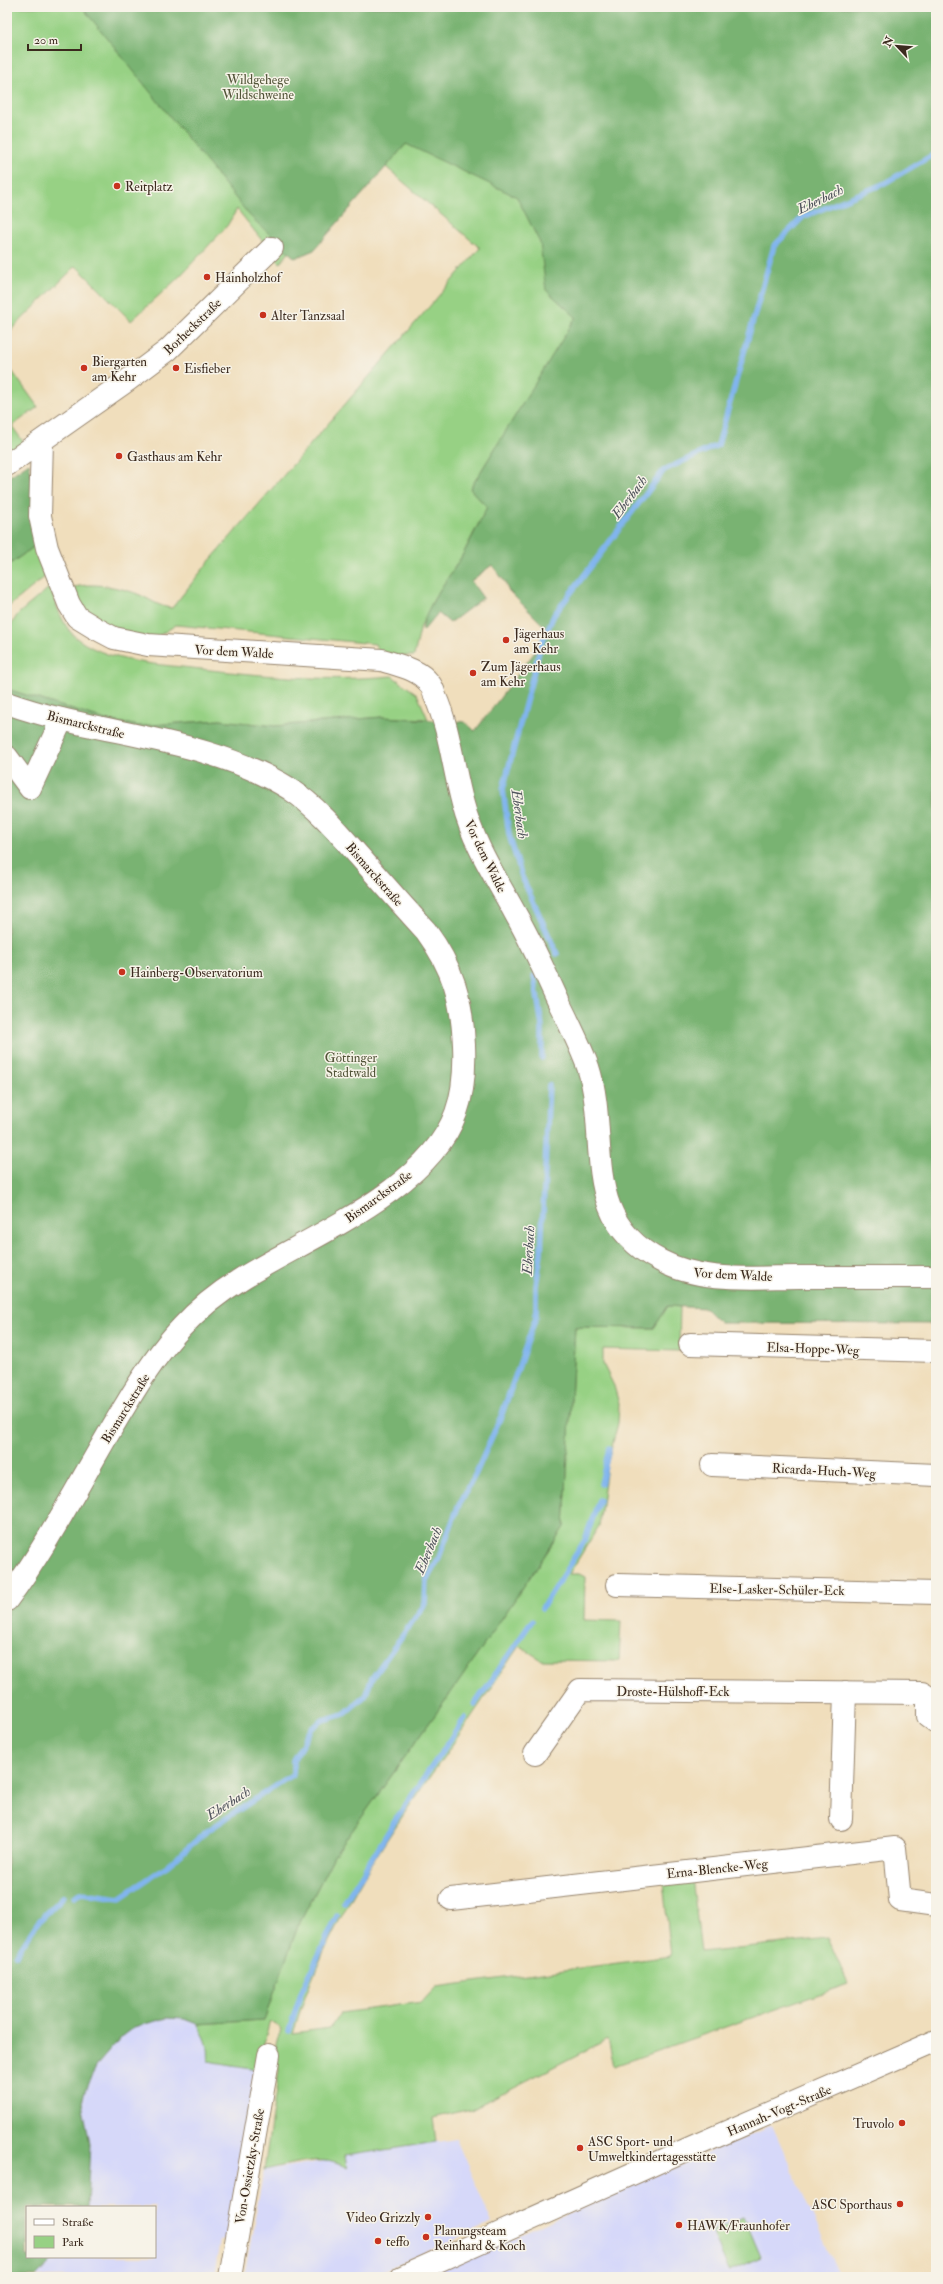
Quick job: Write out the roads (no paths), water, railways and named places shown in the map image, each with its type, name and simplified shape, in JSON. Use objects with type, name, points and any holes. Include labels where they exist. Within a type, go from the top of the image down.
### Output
[{"type":"street","name":"Borheckstraße","points":[[7,465],[168,350],[272,248]]},
{"type":"street","name":"Vor dem Walde","points":[[42,441],[40,516],[46,548],[69,604],[77,617],[114,638],[148,646],[382,660],[404,667],[429,683],[442,712],[463,807],[469,824],[493,875],[539,959],[579,1042],[595,1096],[601,1180],[606,1198],[616,1220],[636,1243],[659,1260],[673,1267],[684,1271],[718,1275],[936,1277]]},
{"type":"street","name":"Bismarckstraße","points":[[7,703],[62,719],[218,757],[269,779],[290,790],[317,809],[426,931],[441,952],[455,981],[462,1015],[464,1074],[461,1095],[455,1116],[428,1156],[409,1176],[383,1196],[340,1224],[242,1279],[196,1312],[169,1341],[112,1426],[45,1545],[7,1600]]},
{"type":"street","points":[[7,757],[30,788],[62,719]]},
{"type":"street","name":"Elsa-Hoppe-Weg","points":[[690,1344],[936,1351]]},
{"type":"street","name":"Ricarda-Huch-Weg","points":[[712,1465],[936,1475]]},
{"type":"street","name":"Else-Lasker-Schüler-Eck","points":[[617,1585],[936,1593]]},
{"type":"street","name":"Droste-Hülshoff-Eck","points":[[535,1754],[580,1690],[922,1693],[928,1697],[928,1716],[936,1722]]},
{"type":"street","points":[[841,1819],[845,1692]]},
{"type":"street","name":"Erna-Blencke-Weg","points":[[451,1899],[895,1848],[900,1900],[936,1905]]},
{"type":"street","name":"Hannah-Vogt-Straße","points":[[402,2277],[692,2147],[936,2041]]},
{"type":"street","name":"Von-Ossietzky-Straße","points":[[230,2277],[269,2055]]},
{"type":"waterway","name":"Eberbach","points":[[557,954],[522,877],[509,835],[503,789],[541,644],[554,615],[664,470],[718,445],[774,246],[803,217],[883,184],[936,153]]},
{"type":"waterway","points":[[534,976],[542,1026],[542,1058]]},
{"type":"waterway","name":"Eberbach","points":[[74,1897],[81,1893],[120,1898],[167,1866],[207,1831],[293,1774],[293,1760],[312,1728],[323,1720],[344,1714],[365,1696],[372,1678],[425,1604],[426,1581],[438,1560],[458,1507],[476,1473],[502,1414],[536,1317],[536,1286],[541,1253],[549,1085]]},
{"type":"waterway","points":[[601,1484],[609,1448]]},
{"type":"waterway","points":[[542,1608],[585,1540],[599,1500]]},
{"type":"waterway","points":[[475,1704],[532,1621]]},
{"type":"waterway","points":[[344,1903],[398,1816],[465,1718]]},
{"type":"waterway","name":"Eberbach","points":[[16,1955],[38,1922],[64,1896]]},
{"type":"waterway","points":[[289,2031],[301,1993],[337,1916]]},
{"type":"place","name":"Reitplatz","points":[[117,186]]},
{"type":"place","name":"Hainholzhof","points":[[207,277]]},
{"type":"place","name":"Alter Tanzsaal","points":[[263,315]]},
{"type":"place","name":"Biergarten am Kehr","points":[[84,368]]},
{"type":"place","name":"Eisfieber","points":[[176,368]]},
{"type":"place","name":"Gasthaus am Kehr","points":[[119,456]]},
{"type":"place","name":"Jägerhaus am Kehr","points":[[506,640]]},
{"type":"place","name":"Zum Jägerhaus am Kehr","points":[[473,673]]},
{"type":"place","name":"Hainberg-Observatorium","points":[[122,972]]},
{"type":"place","name":"Truvolo","points":[[902,2123]]},
{"type":"place","name":"ASC Sport- und Umweltkindertagesstätte","points":[[580,2148]]},
{"type":"place","name":"ASC Sporthaus","points":[[900,2204]]},
{"type":"place","name":"Video Grizzly","points":[[428,2217]]},
{"type":"place","name":"HAWK/Fraunhofer","points":[[679,2225]]},
{"type":"place","name":"Planungsteam Reinhard & Koch","points":[[426,2237]]},
{"type":"place","name":"teffo","points":[[378,2241]]},
{"type":"park label","name":"Wildgehege Wildschweine","points":[[258,86]]},
{"type":"park label","name":"Göttinger Stadtwald","points":[[351,1064]]}]
